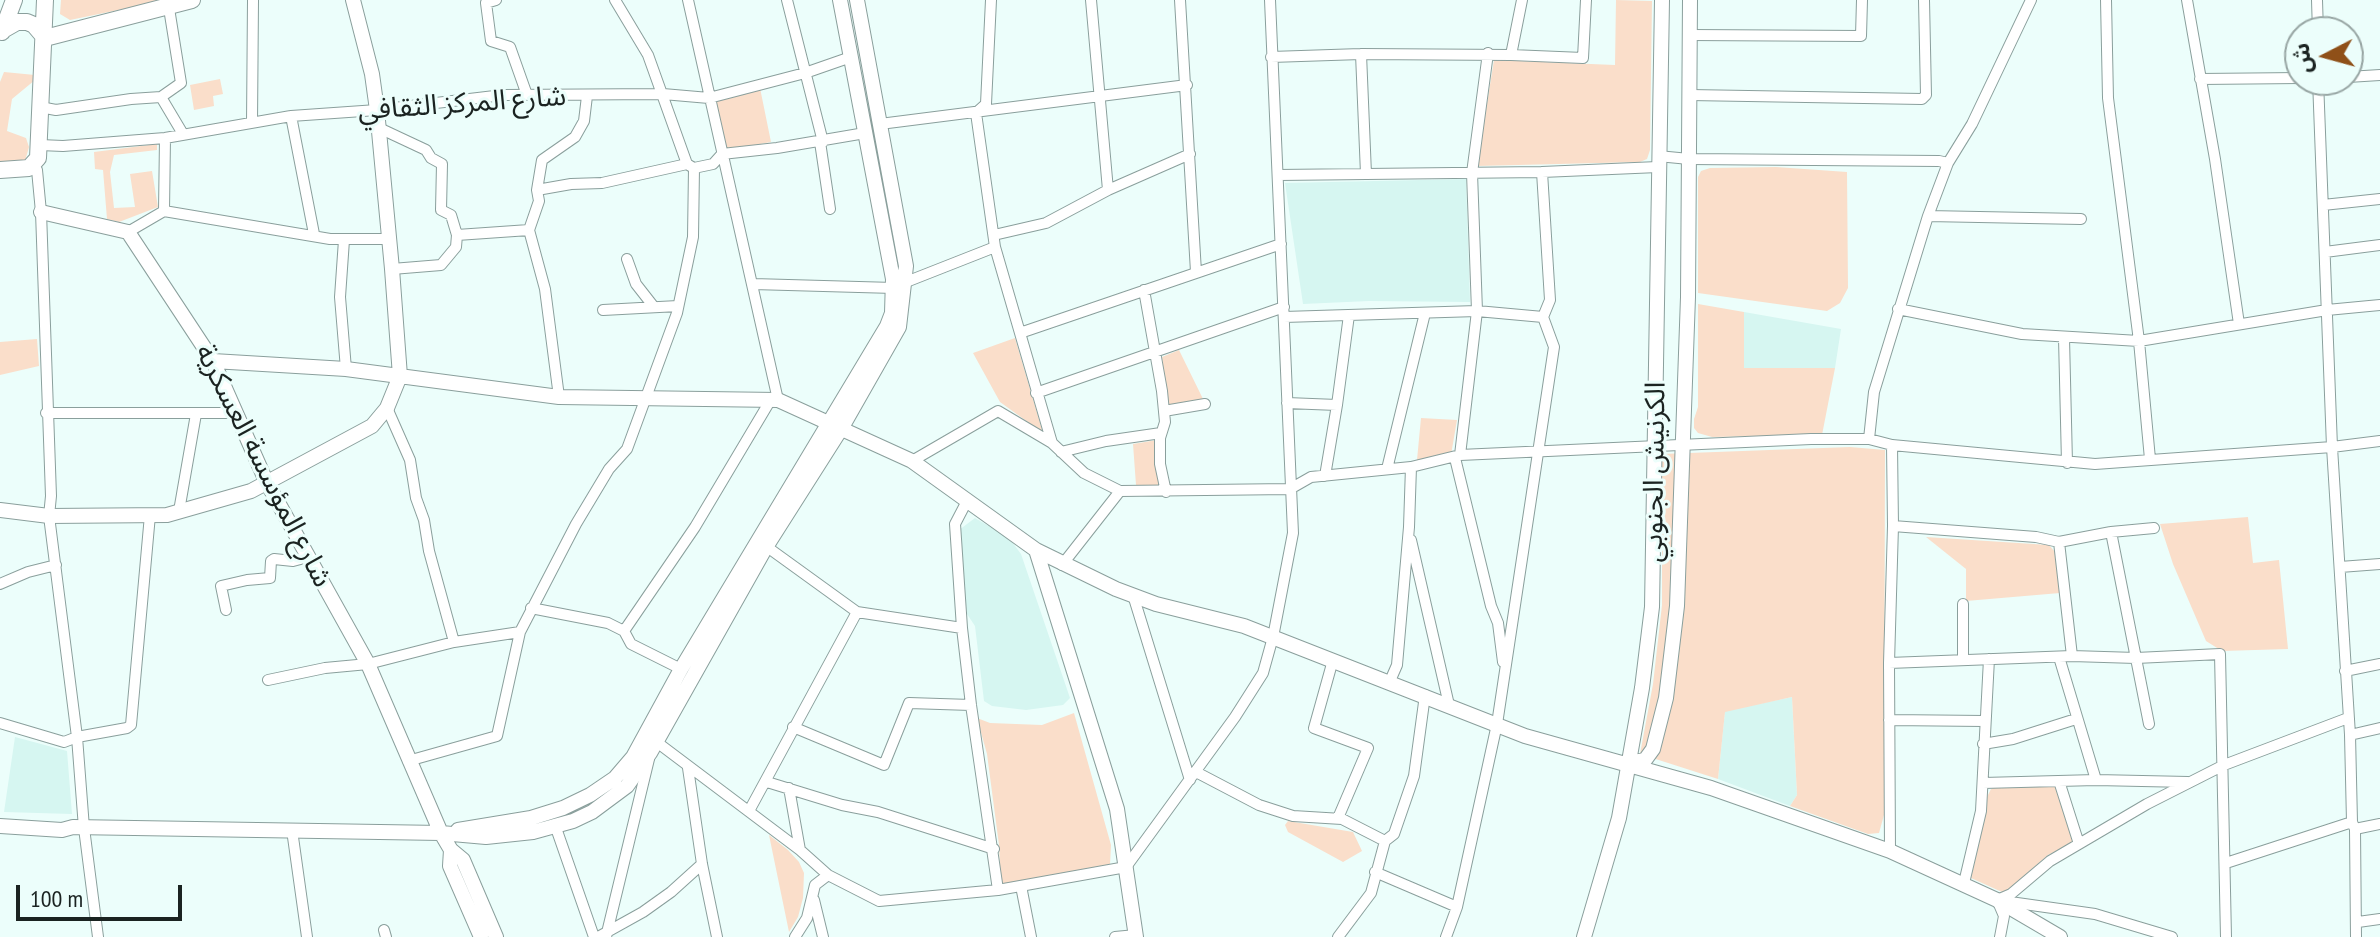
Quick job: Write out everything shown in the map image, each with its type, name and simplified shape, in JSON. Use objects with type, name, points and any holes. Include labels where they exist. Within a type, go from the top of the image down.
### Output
[{"type":"main road","points":[[2,34],[14,0]]},
{"type":"main road","points":[[1,174],[24,169],[33,165],[38,158],[45,0]]},
{"type":"main road","points":[[45,38],[168,3],[192,0]]},
{"type":"main road","points":[[2,34],[17,22],[27,22],[34,25],[45,38]]},
{"type":"street","points":[[252,123],[253,0]]},
{"type":"street","points":[[0,510],[49,516],[150,515],[179,511],[251,491],[372,426],[387,408],[400,376],[392,269],[372,74],[353,0]]},
{"type":"street","points":[[408,761],[497,736],[520,632],[576,524],[609,469],[627,449],[678,306],[693,237],[690,166],[648,55],[616,0]]},
{"type":"street","points":[[624,631],[695,527],[774,400],[753,284],[688,0]]},
{"type":"street","points":[[787,0],[821,142],[830,209]]},
{"type":"street","points":[[840,0],[865,133],[900,285]]},
{"type":"street","points":[[601,935],[651,743],[681,669],[836,426],[887,326],[906,266],[857,0]]},
{"type":"street","points":[[976,113],[986,104],[991,0]]},
{"type":"street","points":[[1091,0],[1108,190]]},
{"type":"street","points":[[1180,0],[1196,272]]},
{"type":"street","points":[[651,743],[749,811],[828,875],[879,901],[998,890],[1126,867],[1263,673],[1293,533],[1270,0]]},
{"type":"street","points":[[1511,55],[1522,0]]},
{"type":"street","points":[[1271,57],[1488,53],[1583,58],[1586,0]]},
{"type":"street","name":"الكرنيش الجنوبي","points":[[1584,937],[1619,818],[1642,688],[1652,607],[1662,0]]},
{"type":"street","points":[[1629,764],[1651,755],[1666,698],[1677,606],[1688,297],[1690,0]]},
{"type":"street","points":[[1690,35],[1861,36],[1862,0]]},
{"type":"street","points":[[1690,95],[1922,99],[1926,95],[1924,0]]},
{"type":"street","points":[[1869,439],[1874,392],[1928,216],[1948,163],[1972,124],[2031,0]]},
{"type":"street","points":[[2106,0],[2108,98],[2139,341],[2150,459]]},
{"type":"street","points":[[2187,0],[2239,324]]},
{"type":"street","points":[[489,1],[491,41],[510,47],[527,95]]},
{"type":"street","points":[[40,107],[56,110],[161,97],[181,83],[168,3]]},
{"type":"street","points":[[1488,53],[1472,173],[1477,311],[1458,456],[1491,606],[1498,623],[1505,672]]},
{"type":"street","points":[[1361,54],[1366,174]]},
{"type":"street","name":"شارع المركز الثقافي","points":[[40,145],[165,138],[291,116],[377,110],[489,96],[663,94],[709,98],[805,73],[851,57]]},
{"type":"street","points":[[2200,79],[2284,78]]},
{"type":"street","points":[[880,124],[1187,85]]},
{"type":"street","points":[[559,397],[545,289],[529,230],[539,201],[537,190],[542,160],[575,137],[584,121],[587,96]]},
{"type":"street","points":[[2319,96],[2332,447],[2350,735],[2358,922],[2356,937]]},
{"type":"street","points":[[161,97],[183,134]]},
{"type":"street","points":[[976,113],[994,241],[1052,443]]},
{"type":"street","points":[[291,116],[314,234]]},
{"type":"street","points":[[379,128],[426,150],[431,158],[442,164],[441,210],[451,215],[457,235],[456,247],[441,265],[392,269]]},
{"type":"street","points":[[537,190],[602,183],[713,164],[722,154],[821,142],[865,133]]},
{"type":"street","points":[[164,211],[165,138]]},
{"type":"street","points":[[753,284],[900,285],[994,241],[1046,223],[1108,190],[1190,154]]},
{"type":"street","points":[[1278,175],[1542,172],[1689,159],[1948,163]]},
{"type":"street","points":[[33,165],[37,170],[41,212],[51,496],[49,516],[77,737],[78,828],[98,937]]},
{"type":"street","points":[[1446,937],[1457,907],[1497,724],[1554,347],[1543,317],[1550,300],[1542,172]]},
{"type":"street","points":[[2323,205],[2380,199]]},
{"type":"street","points":[[41,212],[128,232],[164,211],[344,240],[389,239]]},
{"type":"street","points":[[1928,216],[2081,219]]},
{"type":"street","points":[[457,235],[529,230]]},
{"type":"street","name":"شارع المؤسسة العسكرية","points":[[128,232],[213,361],[266,481],[368,664],[408,761],[451,850]]},
{"type":"street","points":[[344,240],[340,297],[346,369]]},
{"type":"street","points":[[1020,333],[1281,244]]},
{"type":"street","points":[[2325,252],[2380,245]]},
{"type":"street","points":[[627,259],[636,284],[654,307]]},
{"type":"street","points":[[1144,290],[1164,411],[1160,464],[1166,492]]},
{"type":"street","points":[[1898,309],[2022,334],[2139,341],[2327,310],[2380,305]]},
{"type":"street","points":[[603,310],[678,306]]},
{"type":"street","points":[[1036,393],[1284,312],[1349,315],[1477,311],[1543,317]]},
{"type":"street","points":[[1387,469],[1425,313]]},
{"type":"street","points":[[1325,476],[1349,315]]},
{"type":"street","points":[[2064,338],[2067,463]]},
{"type":"street","points":[[213,361],[346,369],[559,397],[774,400],[912,461],[1036,550],[1062,565],[1133,595],[1244,626],[1525,736],[1725,792],[1890,851],[1964,883],[2060,937]]},
{"type":"street","points":[[1287,403],[1337,405]]},
{"type":"street","points":[[1164,411],[1205,404]]},
{"type":"street","points":[[387,408],[410,460],[416,498],[454,642]]},
{"type":"street","points":[[912,461],[998,411],[1052,443],[1084,473],[1120,491],[1166,492],[1290,489],[1311,477],[1411,467],[1458,456],[1682,445],[1869,439],[1892,445],[2095,464],[2380,441]]},
{"type":"street","points":[[46,413],[237,413]]},
{"type":"street","points":[[179,511],[196,414]]},
{"type":"street","points":[[1061,452],[1106,441],[1161,433]]},
{"type":"street","points":[[1890,851],[1892,445]]},
{"type":"street","points":[[1390,681],[1397,665],[1409,530],[1411,467]]},
{"type":"street","points":[[1062,565],[1120,491]]},
{"type":"street","points":[[967,501],[955,524],[962,628],[998,890]]},
{"type":"street","points":[[0,723],[64,742],[127,728],[133,720],[150,515]]},
{"type":"street","points":[[1893,526],[2036,537],[2059,542],[2154,528]]},
{"type":"street","points":[[1409,530],[1449,705]]},
{"type":"street","points":[[2111,532],[2149,724]]},
{"type":"street","points":[[2059,542],[2072,656]]},
{"type":"street","points":[[762,544],[857,612],[962,628]]},
{"type":"street","points":[[0,826],[62,830],[441,833],[486,837],[556,828],[610,800],[627,786],[762,544]]},
{"type":"street","points":[[1036,550],[1117,809],[1136,936],[1115,937]]},
{"type":"street","points":[[226,610],[221,586],[270,578],[271,561],[274,559],[293,561],[308,557]]},
{"type":"street","points":[[2340,567],[2380,564]]},
{"type":"street","points":[[0,584],[56,565]]},
{"type":"street","points":[[1133,595],[1193,776],[1259,805],[1293,816],[1338,818],[1385,841]]},
{"type":"street","points":[[1963,604],[1963,660]]},
{"type":"street","points":[[531,608],[608,623],[624,631],[631,644],[681,669]]},
{"type":"street","points":[[749,811],[857,612]]},
{"type":"street","points":[[268,680],[325,668],[368,664],[454,642],[520,632]]},
{"type":"street","points":[[1889,663],[2220,654],[2226,937]]},
{"type":"street","points":[[2059,657],[2096,780]]},
{"type":"street","points":[[1964,883],[1981,811],[1989,659]]},
{"type":"street","points":[[1333,660],[1314,728],[1368,748],[1338,818]]},
{"type":"street","points":[[2345,671],[2380,664]]},
{"type":"street","points":[[1338,937],[1371,893],[1385,841],[1394,834],[1414,776],[1425,695]]},
{"type":"street","points":[[793,727],[884,765],[909,703],[971,705]]},
{"type":"street","points":[[1997,900],[2011,894],[2050,861],[2191,782],[2224,765],[2348,718]]},
{"type":"street","points":[[1983,744],[2013,739],[2076,719]]},
{"type":"street","points":[[1889,720],[1984,721]]},
{"type":"street","points":[[2350,735],[2380,728]]},
{"type":"street","points":[[441,833],[531,818],[563,808],[615,778],[633,757],[651,743]]},
{"type":"street","points":[[688,768],[702,864],[717,937]]},
{"type":"street","points":[[1983,783],[2096,780],[2191,782]]},
{"type":"street","points":[[2059,781],[2079,844]]},
{"type":"street","points":[[767,782],[994,849]]},
{"type":"street","points":[[789,788],[800,850]]},
{"type":"street","points":[[0,817],[62,821],[78,828]]},
{"type":"street","points":[[2226,863],[2354,826],[2380,824]]},
{"type":"street","points":[[556,828],[601,935]]},
{"type":"street","points":[[292,830],[307,937]]},
{"type":"street","points":[[451,850],[450,866],[481,937]]},
{"type":"street","points":[[451,850],[463,860],[496,937]]},
{"type":"street","points":[[601,935],[643,912],[702,864]]},
{"type":"street","points":[[1375,872],[1457,907]]},
{"type":"street","points":[[795,937],[807,918],[815,885],[828,875]]},
{"type":"street","points":[[1021,886],[1031,937]]},
{"type":"street","points":[[813,898],[823,937]]},
{"type":"street","points":[[1997,900],[2004,916],[2000,937]]},
{"type":"street","points":[[1997,900],[2095,914],[2172,937]]},
{"type":"street","points":[[2358,922],[2380,919]]},
{"type":"shaded area","points":[[61,0],[162,1],[70,20],[60,14]]},
{"type":"shaded area","points":[[1616,0],[1652,1],[1650,150],[1647,159],[1640,162],[1477,166],[1494,60],[1615,65]]},
{"type":"shaded area","points":[[4,72],[35,75],[35,80],[12,99],[7,131],[26,138],[29,147],[25,161],[0,161],[0,82]]},
{"type":"shaded area","points":[[220,79],[223,94],[213,96],[214,106],[194,110],[190,85]]},
{"type":"shaded area","points":[[760,88],[771,142],[723,151],[713,97]]},
{"type":"shaded area","points":[[157,144],[157,150],[114,155],[110,172],[114,208],[135,207],[130,174],[152,171],[158,207],[119,222],[107,219],[103,170],[95,169],[94,152]]},
{"type":"shaded area","points":[[1776,167],[1847,172],[1848,288],[1840,303],[1827,311],[1698,293],[1698,177],[1701,171],[1710,168]]},
{"type":"shaded area","points":[[1466,179],[1470,302],[1303,304],[1285,183]]},
{"type":"shaded area","points":[[1698,304],[1744,312],[1744,368],[1835,368],[1822,435],[1712,437],[1698,433],[1694,428],[1694,419],[1698,407]]},
{"type":"shaded area","points":[[1744,312],[1841,329],[1835,368],[1744,368]]},
{"type":"shaded area","points":[[1015,338],[1043,433],[1000,402],[973,353]]},
{"type":"shaded area","points":[[37,339],[39,366],[0,375],[0,342]]},
{"type":"shaded area","points":[[1179,350],[1203,399],[1167,405],[1162,357]]},
{"type":"shaded area","points":[[1421,418],[1457,420],[1451,455],[1417,460]]},
{"type":"shaded area","points":[[1157,440],[1159,488],[1136,485],[1133,444]]},
{"type":"shaded area","points":[[1850,447],[1885,450],[1884,815],[1879,833],[1868,834],[1790,806],[1797,795],[1792,697],[1725,712],[1718,779],[1640,754],[1653,684],[1662,605],[1662,454]]},
{"type":"shaded area","points":[[2248,517],[2253,563],[2279,560],[2288,649],[2222,651],[2206,641],[2173,564],[2160,524]]},
{"type":"shaded area","points":[[975,518],[1009,538],[1021,554],[1070,698],[1063,705],[1026,710],[992,706],[984,701],[975,626],[967,614],[959,530]]},
{"type":"shaded area","points":[[1926,537],[2049,545],[2055,552],[2060,593],[1966,601],[1966,569]]},
{"type":"shaded area","points":[[1792,697],[1797,795],[1790,806],[1718,779],[1725,711]]},
{"type":"shaded area","points":[[1074,713],[1111,845],[1110,865],[1001,886],[987,754],[977,718],[990,723],[1042,725]]},
{"type":"shaded area","points":[[15,737],[67,751],[72,814],[4,812]]},
{"type":"shaded area","points":[[2058,786],[2074,839],[2070,844],[2048,855],[2007,891],[2002,892],[1971,878],[1985,801],[1991,789]]},
{"type":"shaded area","points":[[1288,821],[1353,832],[1362,851],[1343,862],[1288,832],[1285,825]]},
{"type":"shaded area","points":[[769,835],[788,850],[804,873],[803,898],[798,917],[789,932]]}]
